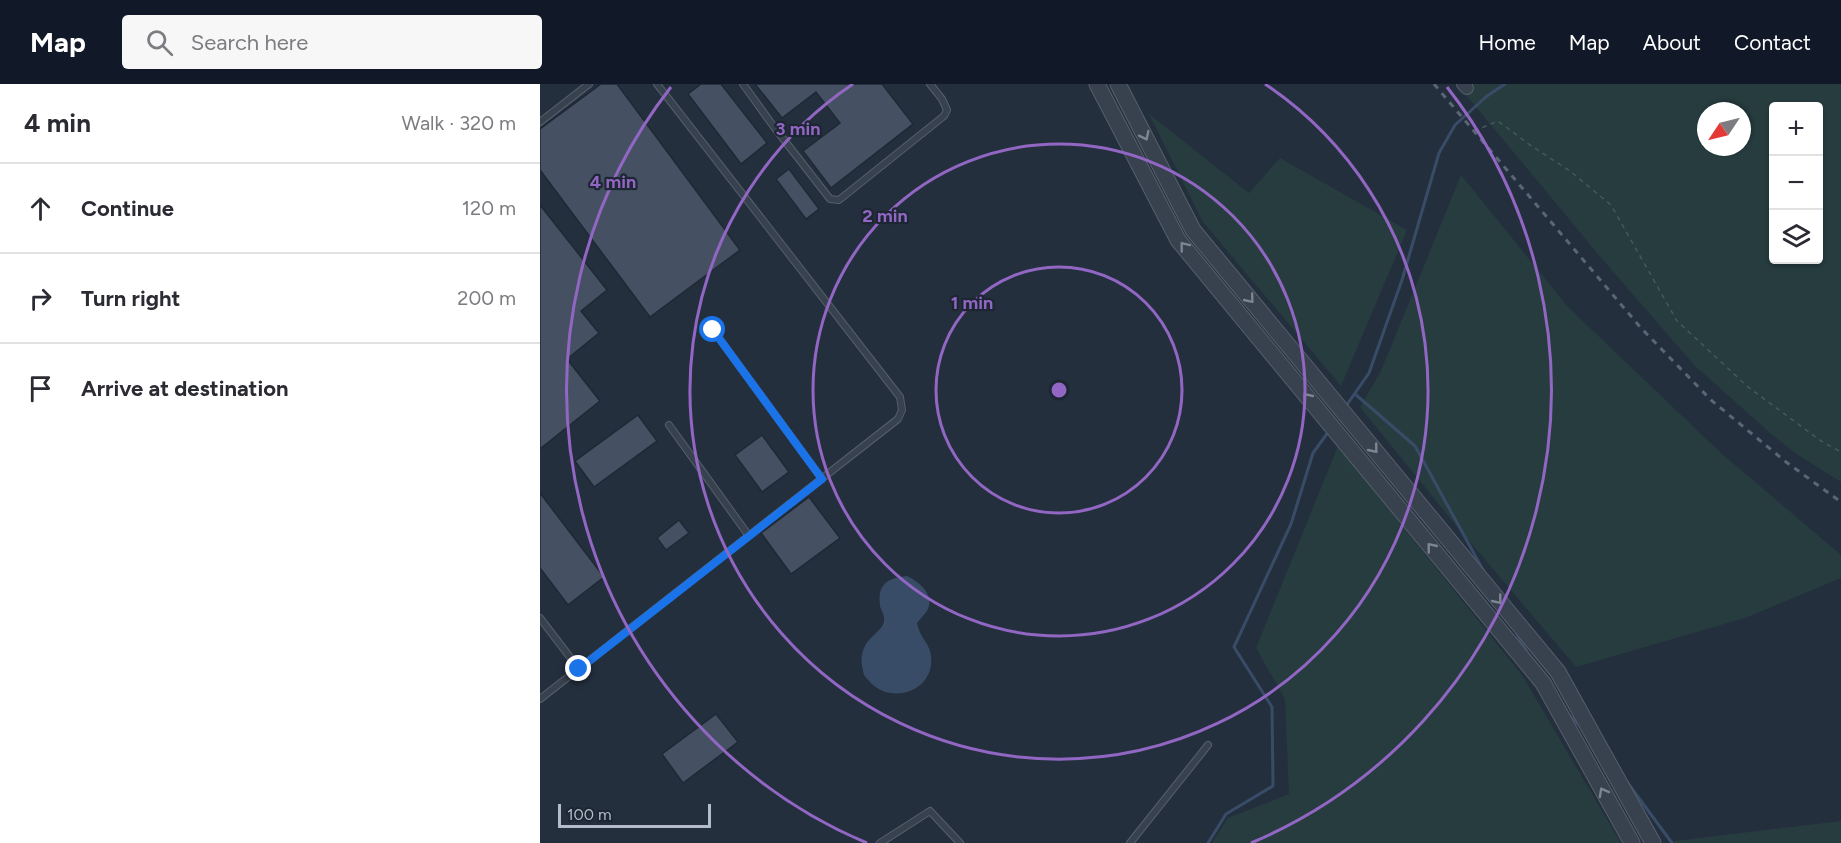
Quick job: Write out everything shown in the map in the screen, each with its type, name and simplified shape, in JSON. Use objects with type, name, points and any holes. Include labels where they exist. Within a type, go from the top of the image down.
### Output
[{"type":"street","points":[[1097,84],[1178,240],[1543,682],[1632,843]]},
{"type":"street","points":[[1118,84],[1193,230],[1558,672],[1653,843]]},
{"type":"lane","points":[[540,122],[589,84]]},
{"type":"lane","points":[[540,699],[898,419],[902,410],[900,397],[657,84]]},
{"type":"lane","points":[[743,84],[830,199],[839,200],[944,116],[947,110],[942,99],[930,84]]},
{"type":"lane","points":[[713,330],[822,479]]},
{"type":"lane","points":[[669,425],[749,536]]},
{"type":"lane","points":[[540,618],[579,669]]},
{"type":"lane","points":[[1130,843],[1208,744]]},
{"type":"lane","points":[[880,843],[930,811],[960,843]]},
{"type":"path","points":[[1474,131],[1498,120],[1530,145],[1570,171],[1611,205],[1677,321],[1748,387],[1821,441],[1841,452]]},
{"type":"green space","points":[[1457,84],[1841,84],[1841,482],[1795,453],[1695,366],[1603,260]]},
{"type":"green space","points":[[1149,114],[1249,193],[1280,158],[1407,230],[1341,386],[1203,222]]},
{"type":"green space","points":[[1461,175],[1567,306],[1721,453],[1841,555],[1841,578],[1745,618],[1576,667],[1449,517],[1360,407],[1381,371]]},
{"type":"green space","points":[[1338,446],[1522,675],[1621,843],[1212,843],[1228,818],[1289,794],[1285,699],[1256,648]]},
{"type":"green space","points":[[1841,821],[1841,843],[1673,843],[1675,841]]},
{"type":"water","points":[[907,576],[921,585],[928,594],[927,611],[917,623],[931,652],[931,665],[928,675],[915,689],[897,693],[887,692],[878,688],[864,676],[862,656],[864,648],[883,623],[884,616],[880,607],[882,587],[890,580]]},
{"type":"building","points":[[601,84],[617,84],[740,250],[650,317],[540,170],[540,129]]},
{"type":"building","points":[[701,84],[721,84],[767,143],[741,164],[688,94]]},
{"type":"building","points":[[755,84],[882,84],[913,124],[831,188],[803,151],[840,123],[816,92],[782,118]]},
{"type":"building","points":[[789,169],[819,209],[806,219],[776,179]]},
{"type":"building","points":[[540,205],[607,290],[581,311],[599,333],[567,359],[600,401],[540,449]]},
{"type":"building","points":[[638,415],[657,441],[594,487],[575,461]]},
{"type":"building","points":[[762,435],[789,472],[762,492],[735,455]]},
{"type":"building","points":[[540,493],[604,577],[568,605],[540,568]]},
{"type":"building","points":[[809,497],[840,538],[791,574],[761,533]]},
{"type":"building","points":[[679,520],[689,533],[666,550],[657,538]]},
{"type":"building","points":[[716,714],[738,742],[683,783],[662,754]]},
{"type":"waterway","points":[[1346,406],[1369,373],[1402,280],[1439,153],[1455,125],[1487,96],[1505,84]]},
{"type":"waterway","points":[[1355,394],[1415,446],[1483,570]]},
{"type":"waterway","points":[[1208,843],[1226,814],[1273,786],[1272,707],[1234,647],[1291,524],[1313,453],[1329,431]]},
{"type":"waterway","points":[[1517,634],[1528,654]]},
{"type":"waterway","points":[[1568,714],[1580,726]]},
{"type":"waterway","points":[[1627,782],[1672,843]]},
{"type":"railway","points":[[1434,84],[1641,328],[1711,400],[1786,462],[1841,502]]},
{"type":"route","points":[[579,669],[822,479],[713,330]]}]
